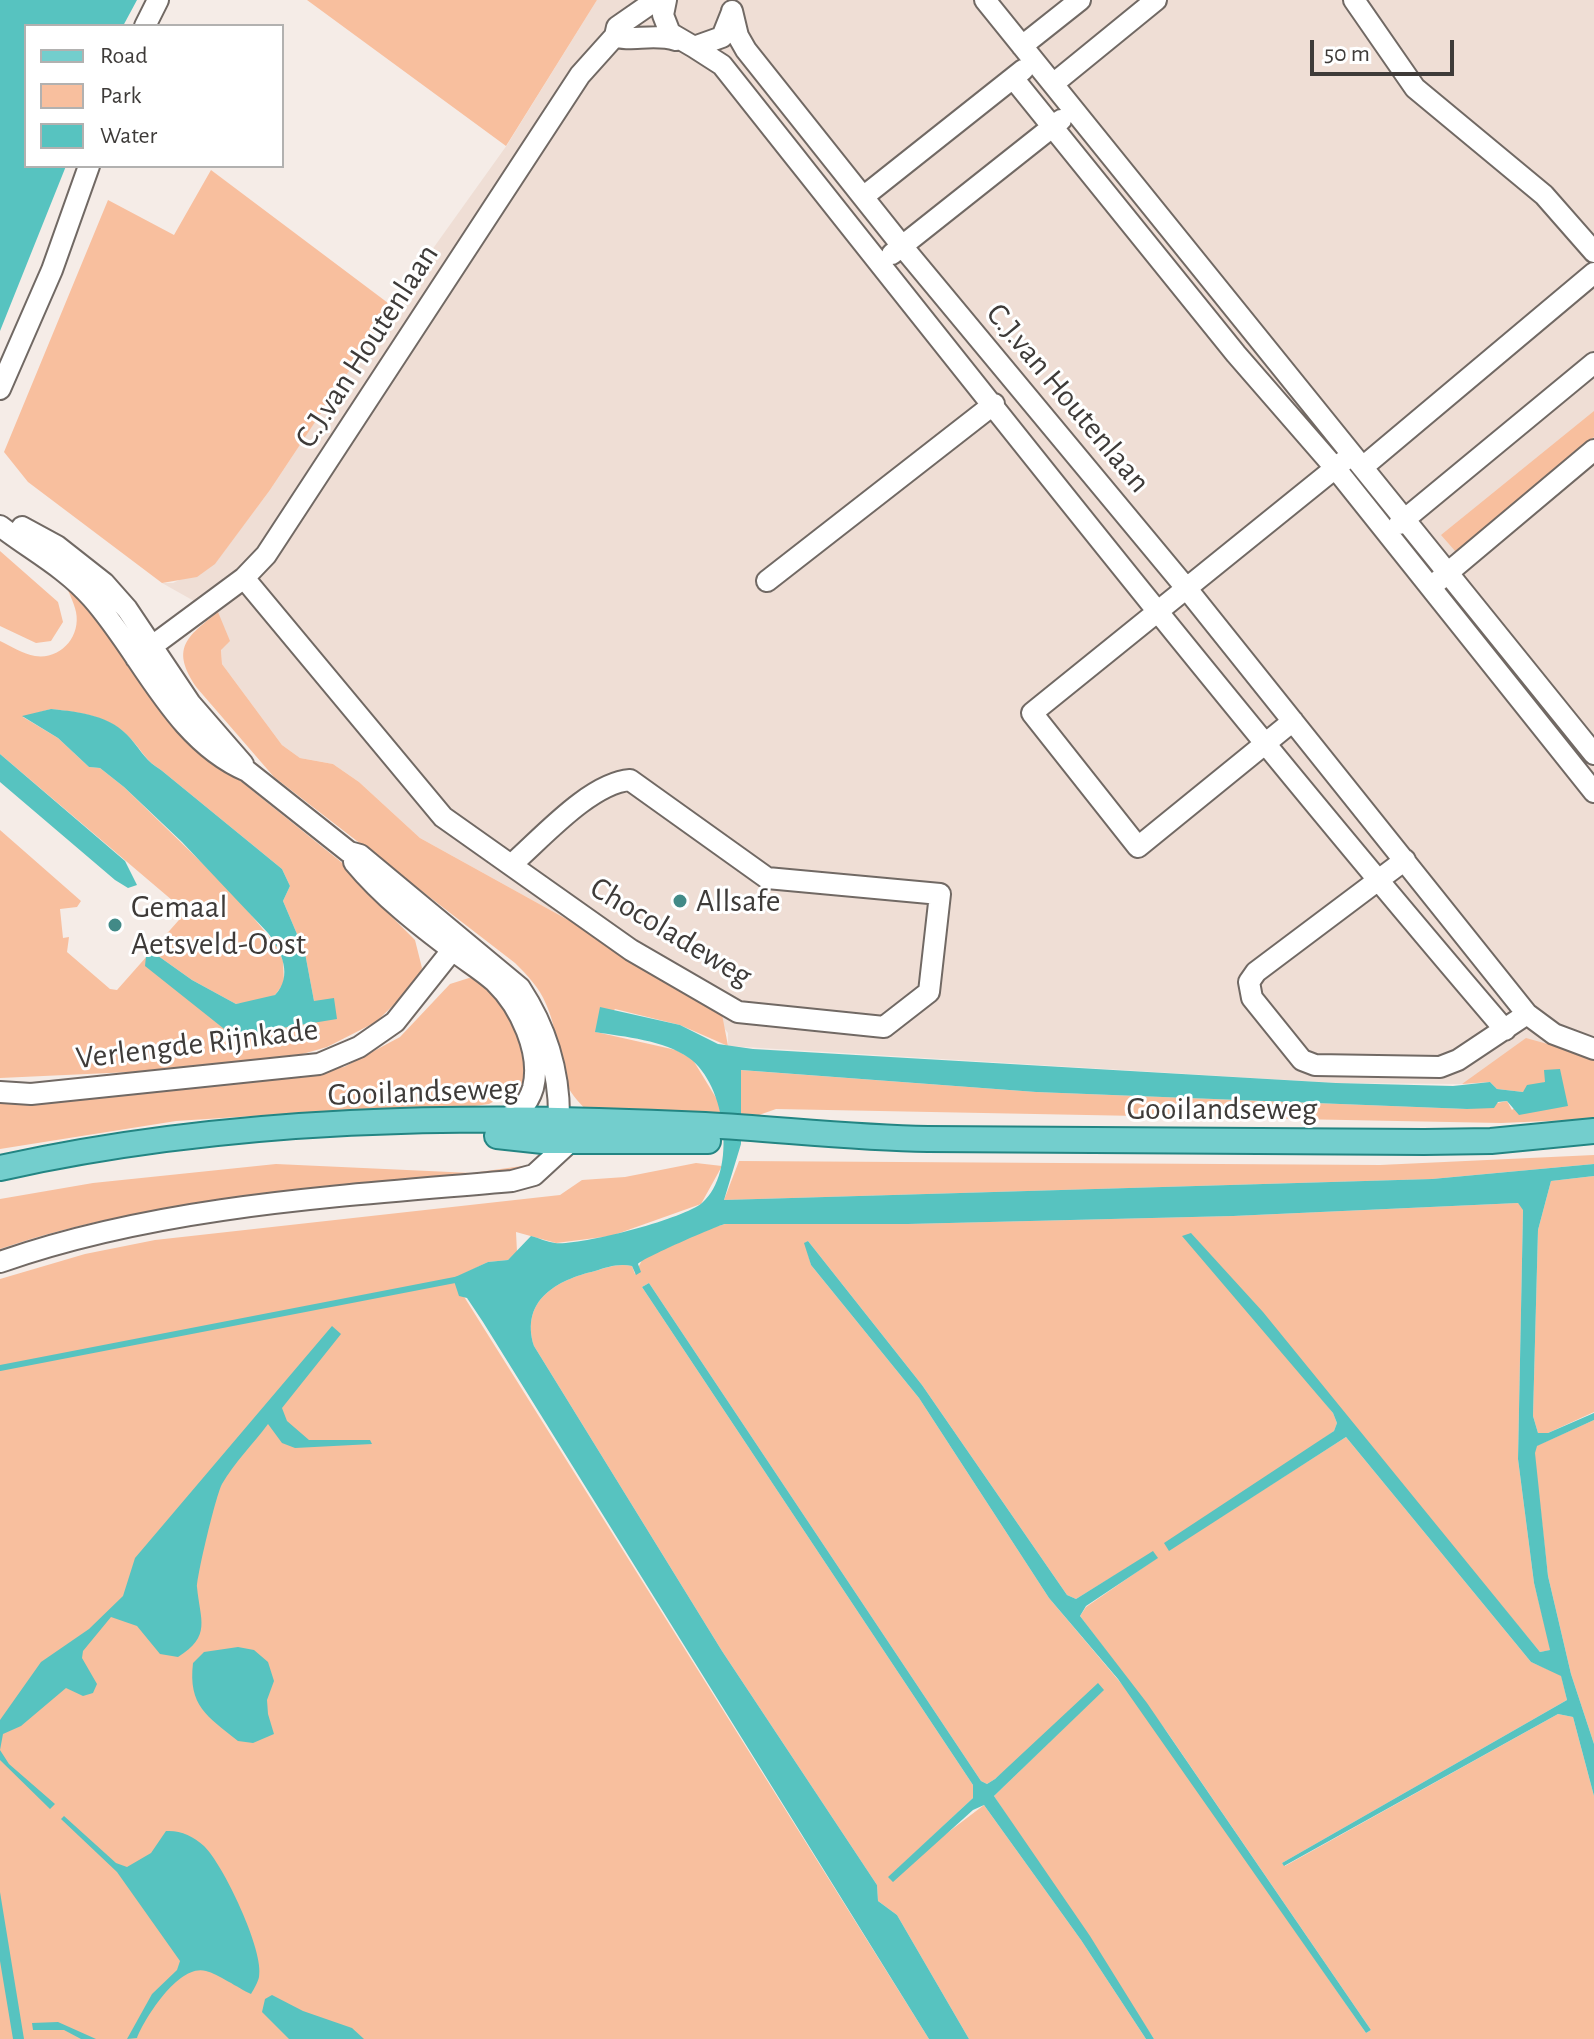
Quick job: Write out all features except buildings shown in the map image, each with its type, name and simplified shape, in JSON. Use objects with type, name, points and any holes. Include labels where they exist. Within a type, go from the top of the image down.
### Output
[{"type":"main road","name":"Gooilandseweg","points":[[0,1168],[162,1140],[393,1122],[494,1121],[566,1131],[708,1134],[826,1144],[850,1138],[1491,1141],[1594,1131]]},
{"type":"main road","name":"Gooilandseweg","points":[[0,1179],[95,1163],[260,1145],[380,1138],[520,1136],[543,1141],[566,1131]]},
{"type":"street","points":[[146,24],[158,0]]},
{"type":"street","name":"C.J.van Houtenlaan","points":[[144,652],[244,578],[266,555],[580,75],[615,36],[617,27],[656,0]]},
{"type":"street","points":[[666,0],[665,25],[685,44]]},
{"type":"street","points":[[985,0],[1406,517],[1594,754]]},
{"type":"street","points":[[863,197],[1013,78],[1028,53],[1080,0]]},
{"type":"street","points":[[1053,84],[1156,0]]},
{"type":"street","points":[[1354,0],[1415,88],[1544,195],[1594,252]]},
{"type":"street","points":[[615,36],[623,40],[654,35],[685,44],[713,43],[722,37],[730,5]]},
{"type":"street","name":"C.J.van Houtenlaan","points":[[730,5],[738,36],[746,50],[902,246],[1187,589],[1527,1014],[1554,1034],[1594,1049]]},
{"type":"street","name":"C.J.van Houtenlaan","points":[[685,44],[722,65],[1159,612],[1378,881],[1505,1030]]},
{"type":"street","points":[[1013,78],[1236,354],[1336,469],[1594,792]]},
{"type":"street","points":[[879,264],[1074,109]]},
{"type":"street","points":[[0,389],[52,270],[88,168]]},
{"type":"street","points":[[1176,277],[1197,260]]},
{"type":"street","points":[[1293,721],[1138,847],[1032,713],[1336,469],[1359,459],[1594,273]]},
{"type":"street","points":[[1236,354],[1258,336]]},
{"type":"street","points":[[1388,536],[1406,517],[1594,363]]},
{"type":"street","points":[[1289,417],[1311,400]]},
{"type":"street","name":"C.J.van Houtenlaan","points":[[767,581],[994,404]]},
{"type":"street","points":[[1429,588],[1594,450]]},
{"type":"street","points":[[0,518],[57,546],[104,583],[127,609],[144,652]]},
{"type":"street","points":[[0,526],[43,555],[90,596],[238,754],[247,771],[349,852],[360,855],[495,982],[524,1026],[535,1074],[527,1103],[518,1113],[494,1121]]},
{"type":"street","name":"Chocoladeweg","points":[[244,578],[443,817],[511,865],[657,967],[738,1012],[884,1027],[929,992],[940,894],[767,878],[630,780],[617,781],[597,791],[511,865]]},
{"type":"street","points":[[1405,860],[1256,972],[1249,982],[1252,998],[1302,1060],[1315,1065],[1440,1067],[1458,1060],[1527,1014]]},
{"type":"street","points":[[0,1262],[59,1240],[155,1221],[512,1181],[534,1175],[566,1131],[556,1068],[533,1007],[520,988],[457,944]]},
{"type":"street","name":"Verlengde Rijnkade","points":[[0,1092],[31,1094],[319,1064],[359,1047],[395,1022],[457,944]]},
{"type":"shaded area","points":[[597,0],[1594,0],[1594,1065],[1462,1084],[1336,1083],[728,1046],[728,1033],[693,989],[420,838],[359,782],[333,764],[300,758],[282,745],[222,664],[219,615],[162,583],[173,583],[215,563],[270,490],[384,317],[507,145]]},
{"type":"green space","points":[[307,0],[597,0],[506,146]]},
{"type":"green space","points":[[211,170],[392,306],[270,490],[215,564],[197,577],[162,583],[28,482],[4,452],[108,200],[174,235]]},
{"type":"green space","points":[[1594,411],[1594,437],[1456,552],[1441,535]]},
{"type":"green space","points":[[0,551],[58,602],[63,622],[51,641],[36,643],[0,626]]},
{"type":"green space","points":[[65,582],[223,767],[361,878],[378,903],[415,940],[422,968],[414,985],[376,1022],[327,1047],[299,1055],[131,1072],[0,1078],[0,830],[81,901],[77,907],[60,909],[63,938],[69,937],[67,952],[110,989],[117,990],[186,912],[0,754],[0,641],[35,656],[53,654],[67,645],[77,621]],"holes":[[[51,709],[94,716],[123,731],[152,763],[282,869],[290,886],[283,901],[305,953],[314,1001],[233,1036],[154,953],[192,980],[236,1004],[266,1000],[275,995],[284,983],[283,961],[276,945],[233,893],[124,787],[100,768],[89,767],[58,738],[23,717]]]},
{"type":"green space","points":[[218,612],[230,641],[221,650],[222,664],[282,745],[300,758],[333,764],[359,782],[420,838],[693,989],[721,1009],[728,1046],[680,1025],[615,1009],[596,1032],[676,1050],[693,1060],[721,1106],[722,1115],[590,1113],[562,1074],[552,1020],[546,1004],[524,972],[274,777],[197,688],[184,663],[185,645],[197,629]]},
{"type":"green space","points":[[469,978],[482,979],[500,1001],[517,1028],[526,1057],[527,1071],[523,1085],[489,1104],[408,1113],[315,1112],[176,1121],[0,1149],[0,1104],[53,1102],[344,1067],[400,1037],[450,984]]},
{"type":"green space","points":[[1526,1038],[1594,1057],[1594,1119],[1501,1123],[776,1109],[759,1115],[740,1114],[740,1070],[1036,1092],[1467,1109],[1507,1101],[1512,1110],[1545,1082],[1523,1092],[1497,1089],[1490,1082],[1462,1084]]},
{"type":"green space","points":[[1594,1155],[1594,1164],[1432,1179],[724,1200],[739,1161],[1380,1165]]},
{"type":"green space","points":[[696,1163],[722,1166],[701,1204],[611,1236],[556,1243],[516,1232],[517,1252],[508,1260],[488,1262],[453,1279],[929,2039],[0,2039],[0,1279],[85,1254],[155,1240],[560,1195],[582,1180],[625,1177]]},
{"type":"green space","points":[[276,1164],[472,1173],[529,1165],[519,1172],[323,1189],[191,1205],[63,1230],[0,1249],[0,1199],[93,1183]]},
{"type":"green space","points":[[1594,1176],[1594,1412],[1548,1433],[1538,1433],[1533,1416],[1538,1230],[1551,1181]]},
{"type":"green space","points":[[1518,1203],[1523,1209],[1518,1459],[1534,1583],[1551,1650],[1540,1652],[1191,1233],[1333,1413],[1337,1423],[1334,1431],[1169,1550],[1346,1437],[1531,1662],[1561,1675],[1567,1700],[1282,1863],[1285,1866],[1558,1714],[1573,1717],[1594,1796],[1594,2039],[1154,2039],[994,1796],[1103,1690],[995,1779],[987,1784],[981,1781],[649,1283],[642,1287],[973,1785],[973,1798],[889,1877],[984,1805],[1081,1940],[1146,2039],[969,2039],[897,1915],[878,1901],[877,1885],[722,1651],[534,1346],[531,1330],[537,1304],[567,1280],[623,1265],[632,1266],[635,1274],[644,1256],[725,1224],[908,1224],[1233,1216]],"holes":[[[808,1241],[922,1385],[1067,1595],[1076,1599],[1153,1552],[1157,1558],[1086,1607],[1080,1616],[1167,1732],[1371,2030],[1366,2033],[1136,1701],[1049,1598],[919,1398],[811,1265],[805,1243]]]},
{"type":"green space","points":[[1594,1420],[1594,1744],[1571,1674],[1548,1576],[1534,1453],[1536,1446]]},
{"type":"water","points":[[0,0],[137,0],[124,24],[24,24],[24,168],[65,168],[0,331]]},
{"type":"water","points":[[51,709],[84,713],[105,720],[123,731],[152,763],[282,869],[290,886],[283,901],[305,953],[314,1001],[334,998],[337,1019],[233,1036],[145,966],[146,956],[154,953],[192,980],[236,1004],[275,995],[284,972],[278,948],[268,933],[182,842],[100,768],[89,767],[58,738],[22,716]]},
{"type":"water","points":[[0,754],[125,861],[137,885],[128,888],[115,880],[0,782]]},
{"type":"water","points":[[600,1007],[680,1025],[718,1044],[753,1049],[1336,1083],[1453,1086],[1490,1082],[1497,1089],[1523,1092],[1527,1085],[1545,1082],[1544,1070],[1560,1069],[1568,1106],[1519,1115],[1507,1101],[1498,1102],[1494,1108],[1467,1109],[1036,1092],[741,1070],[741,1144],[724,1200],[1432,1179],[1594,1164],[1594,1176],[1551,1181],[1538,1230],[1533,1416],[1538,1433],[1548,1433],[1594,1413],[1594,1420],[1537,1446],[1535,1453],[1548,1576],[1571,1674],[1594,1744],[1594,1796],[1573,1717],[1558,1714],[1284,1866],[1282,1863],[1567,1700],[1561,1676],[1531,1662],[1346,1437],[1169,1551],[1164,1543],[1334,1431],[1337,1423],[1333,1413],[1182,1236],[1191,1233],[1263,1312],[1540,1652],[1550,1650],[1534,1583],[1518,1459],[1523,1210],[1518,1203],[1233,1216],[908,1224],[725,1224],[642,1261],[638,1264],[641,1272],[636,1275],[632,1266],[618,1265],[567,1280],[537,1304],[531,1330],[534,1346],[722,1651],[877,1885],[878,1901],[897,1915],[969,2039],[929,2039],[483,1322],[467,1298],[459,1296],[453,1278],[488,1262],[508,1260],[531,1236],[568,1243],[631,1230],[691,1209],[702,1203],[713,1189],[720,1171],[723,1129],[712,1087],[702,1070],[689,1058],[668,1047],[595,1032]]},
{"type":"water","points":[[808,1241],[922,1385],[1067,1595],[1076,1599],[1153,1551],[1158,1558],[1086,1606],[1080,1616],[1147,1703],[1371,2030],[1366,2033],[1118,1679],[1049,1598],[919,1398],[811,1265],[804,1243]]},
{"type":"water","points":[[649,1283],[981,1781],[987,1784],[995,1779],[1098,1683],[1104,1690],[994,1796],[1090,1936],[1154,2039],[1146,2039],[1081,1940],[984,1805],[973,1810],[893,1882],[888,1877],[973,1798],[973,1785],[642,1287]]},
{"type":"water","points":[[332,1326],[341,1334],[282,1408],[287,1421],[309,1440],[370,1440],[372,1444],[295,1448],[282,1443],[268,1424],[232,1468],[219,1491],[198,1580],[201,1626],[196,1642],[178,1657],[160,1654],[137,1626],[111,1617],[83,1651],[82,1658],[97,1684],[93,1693],[83,1696],[66,1688],[21,1726],[3,1734],[0,1750],[0,1720],[41,1662],[89,1629],[123,1596],[135,1558]]},
{"type":"water","points":[[238,1647],[254,1650],[268,1662],[274,1681],[267,1700],[274,1734],[253,1743],[238,1741],[209,1717],[197,1700],[192,1678],[193,1663],[204,1652]]},
{"type":"water","points":[[0,1750],[9,1764],[55,1804],[50,1809],[0,1760]]},
{"type":"water","points":[[64,1816],[116,1863],[127,1867],[151,1853],[166,1831],[186,1834],[204,1846],[231,1889],[256,1949],[259,1977],[251,1994],[211,1973],[196,1971],[174,1983],[147,2018],[137,2038],[127,2039],[152,1994],[177,1970],[180,1961],[117,1872],[61,1819]]},
{"type":"water","points":[[0,1892],[24,2039],[13,2039],[0,1961]]},
{"type":"water","points":[[272,1995],[303,2011],[352,2028],[364,2039],[289,2039],[262,2012],[265,1999]]},
{"type":"water","points":[[58,2022],[96,2039],[81,2039],[64,2030],[33,2030],[32,2023]]},
{"type":"waterway","points":[[0,1368],[460,1279]]},
{"type":"place","name":"Allsafe","points":[[680,901]]},
{"type":"place","name":"Gemaal Aetsveld-Oost","points":[[115,925]]}]
